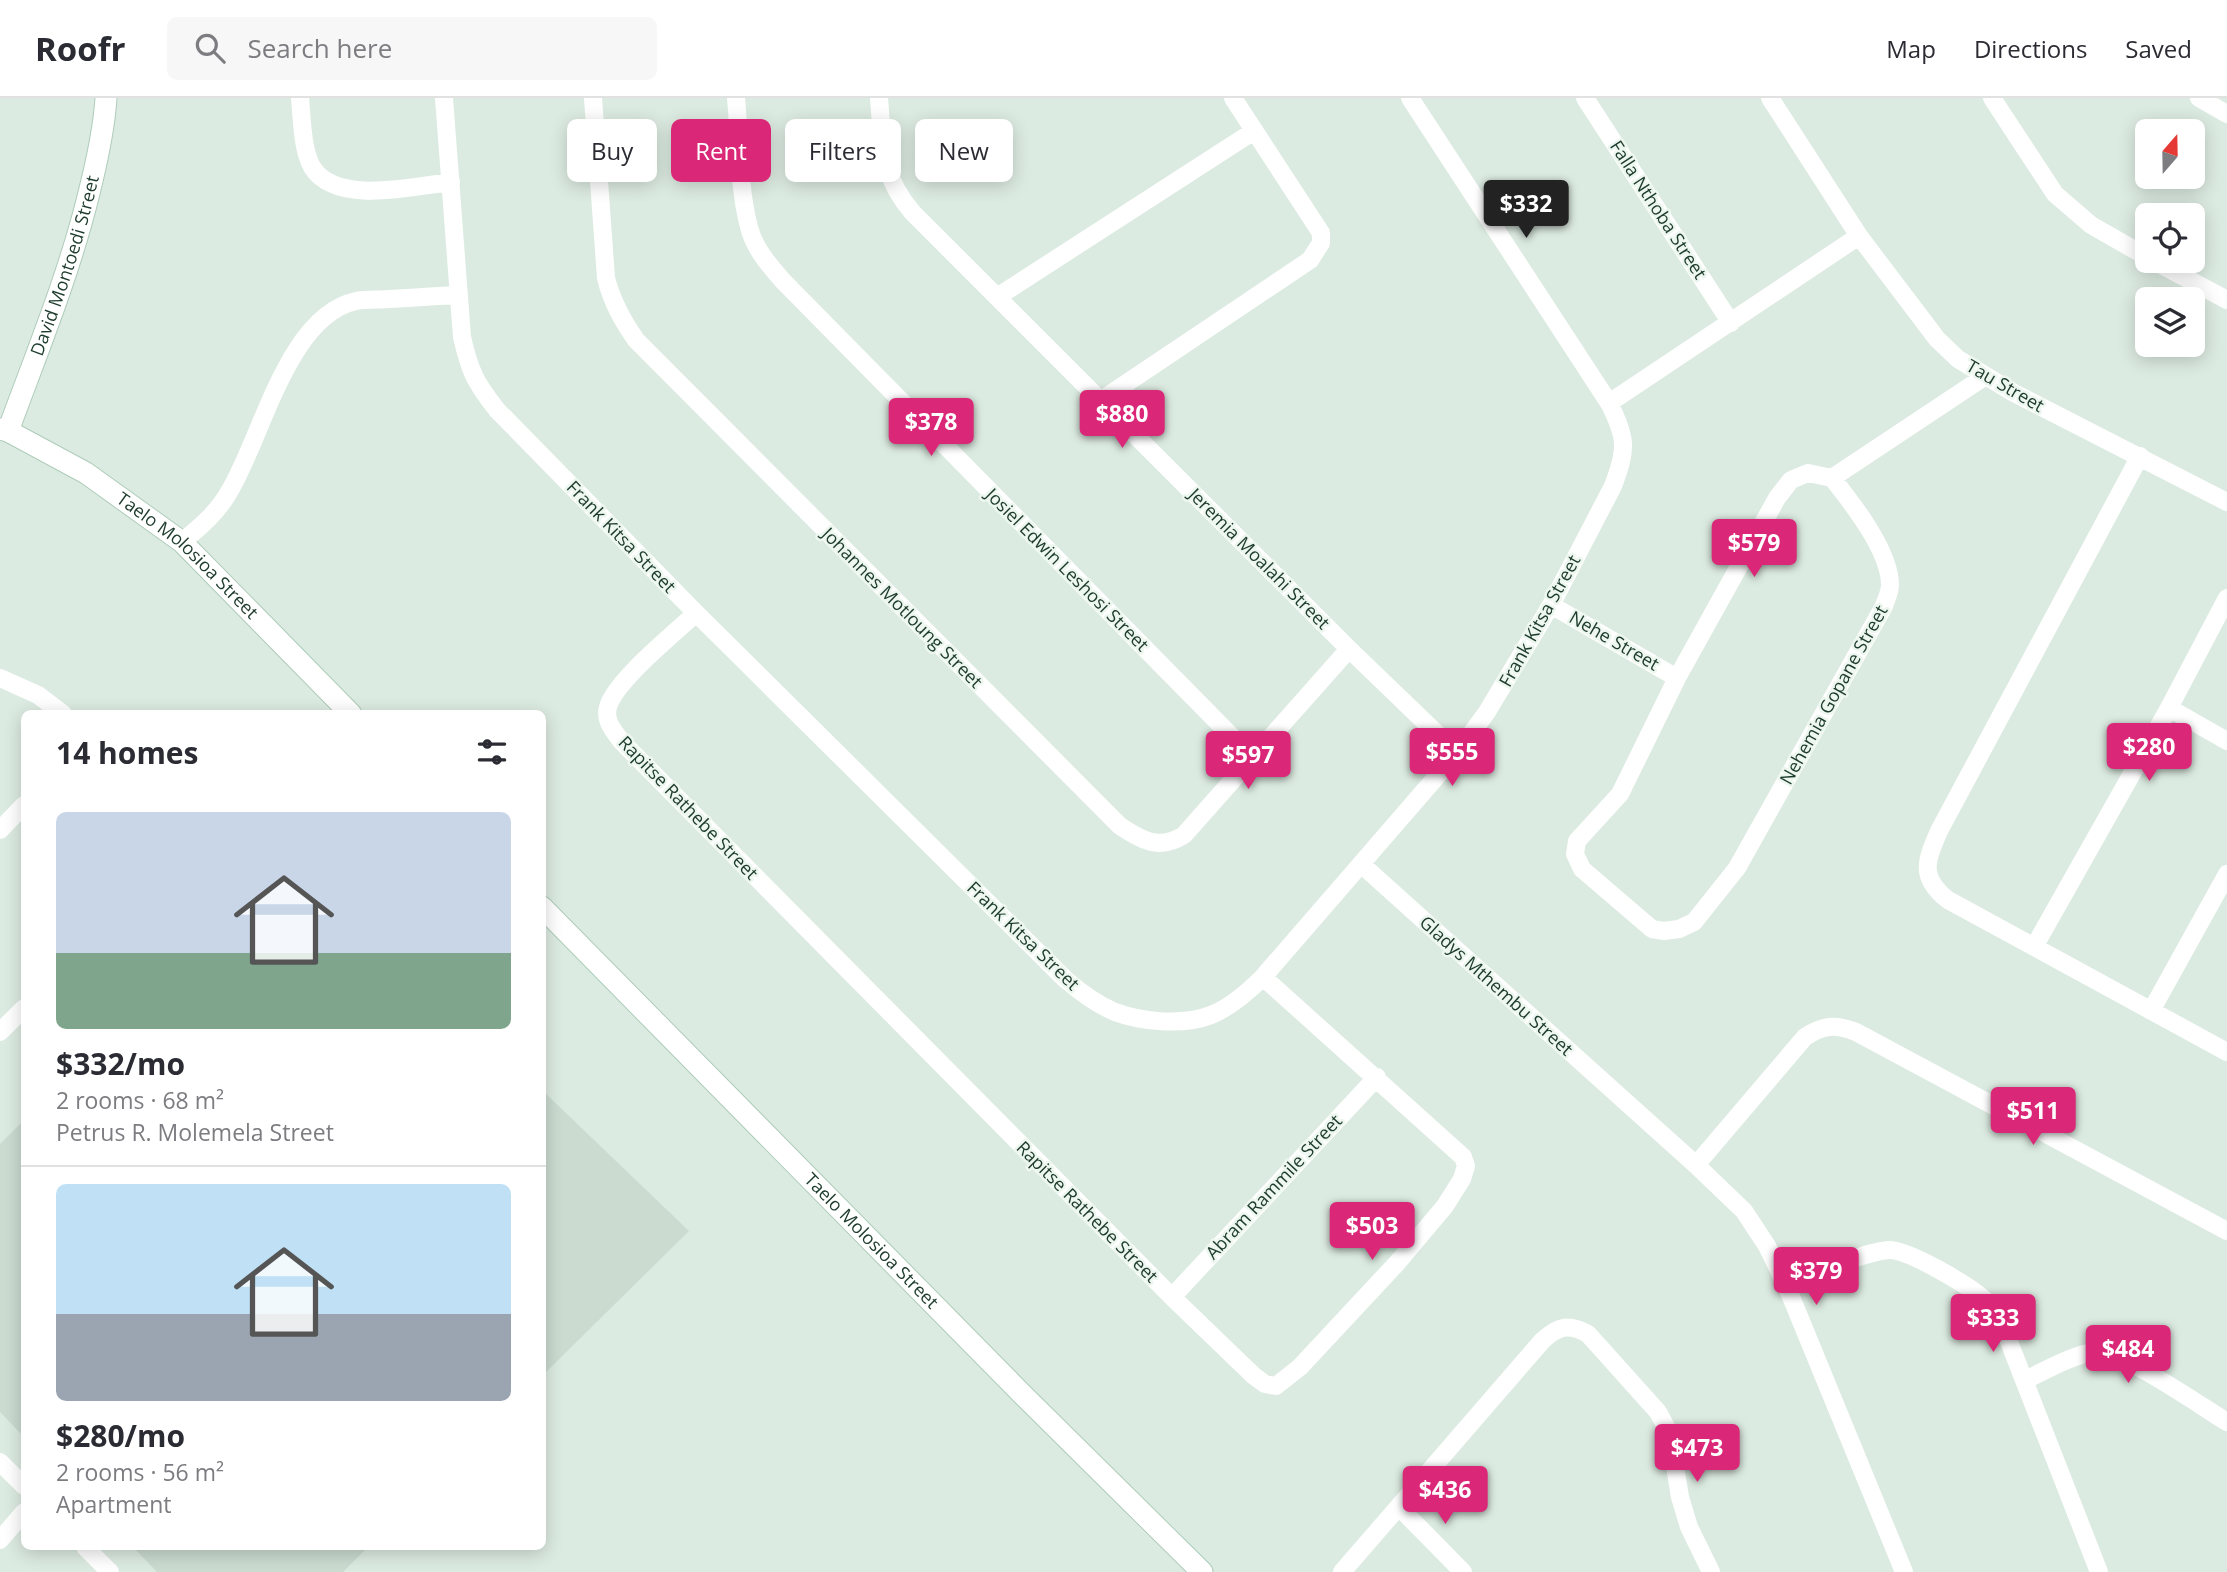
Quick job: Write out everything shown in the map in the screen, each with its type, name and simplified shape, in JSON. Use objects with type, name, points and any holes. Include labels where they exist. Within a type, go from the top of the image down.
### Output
[{"type":"street","name":"David Montoedi Street","points":[[4,430],[69,268],[103,134],[106,98]]},
{"type":"street","points":[[300,98],[303,137],[313,167],[337,186],[370,192],[451,182]]},
{"type":"street","name":"Frank Kitsa Street","points":[[444,98],[462,337],[468,368],[497,410],[696,613],[1080,992],[1115,1012],[1146,1019],[1180,1021],[1210,1015],[1241,998],[1264,977],[1457,753],[1487,712],[1551,605],[1613,486],[1620,466],[1622,428],[1609,403],[1410,98]]},
{"type":"street","name":"Johannes Motloung Street","points":[[593,98],[606,278],[623,322],[636,340],[1120,826],[1150,843],[1163,844],[1184,835],[1349,649]]},
{"type":"street","name":"Josiel Edwin Leshosi Street","points":[[737,98],[749,229],[763,257],[783,281],[1252,757]]},
{"type":"street","name":"Jeremia Moalahi Street","points":[[879,98],[884,155],[889,179],[898,196],[1100,401],[1457,753]]},
{"type":"street","points":[[1100,401],[1310,260],[1321,243],[1321,233],[1233,98]]},
{"type":"street","name":"Falla Nthoba Street","points":[[1585,98],[1731,323]]},
{"type":"street","name":"Tau Street","points":[[1770,98],[1859,236],[1937,340],[1958,359],[1984,377],[2227,502]]},
{"type":"street","points":[[1992,98],[2056,194],[2091,225],[2135,250]]},
{"type":"street","points":[[2199,98],[2227,114]]},
{"type":"street","points":[[997,297],[1254,131]]},
{"type":"street","points":[[1609,403],[1859,236]]},
{"type":"street","points":[[2176,273],[2227,300]]},
{"type":"street","points":[[182,542],[214,514],[230,491],[298,345],[322,319],[330,312],[355,302],[458,295]]},
{"type":"street","points":[[1832,478],[1984,377]]},
{"type":"street","name":"Taelo Molosioa Street","points":[[4,430],[86,473],[182,542],[347,710]]},
{"type":"street","points":[[2140,456],[1939,831],[1926,867],[1931,881],[1948,900],[2227,1052]]},
{"type":"street","name":"Nehemia Gopane Street","points":[[1808,473],[1832,478],[1867,525],[1887,566],[1890,587],[1884,606],[1737,868],[1693,922],[1679,929],[1652,929],[1582,869],[1575,854],[1577,841],[1620,794],[1677,678],[1777,498],[1791,480],[1808,473]]},
{"type":"street","points":[[2034,947],[2169,708],[2227,598]]},
{"type":"street","name":"Nehe Street","points":[[1551,605],[1677,678]]},
{"type":"street","name":"Rapitse Rathebe Street","points":[[696,613],[629,676],[615,694],[607,709],[608,723],[621,741],[1172,1297],[1254,1376],[1265,1384],[1276,1386],[1300,1367],[1398,1263],[1457,1190],[1466,1166],[1463,1157],[1264,977]]},
{"type":"street","points":[[0,678],[38,695],[58,710]]},
{"type":"street","points":[[2169,708],[2227,741]]},
{"type":"street","points":[[0,830],[21,808]]},
{"type":"street","name":"Gladys Mthembu Street","points":[[1360,864],[1632,1107],[1744,1212],[1767,1246],[1787,1287],[1904,1572]]},
{"type":"street","points":[[2151,1011],[2227,874]]},
{"type":"street","name":"Taelo Molosioa Street","points":[[546,912],[1020,1392],[1202,1572]]},
{"type":"street","points":[[0,1032],[21,1011]]},
{"type":"street","points":[[1696,1165],[1805,1037],[1818,1028],[1841,1026],[2227,1231]]},
{"type":"street","name":"Abram Rammile Street","points":[[1172,1297],[1377,1077]]},
{"type":"street","points":[[1787,1287],[1871,1254],[1890,1250],[1909,1254],[1966,1286],[1986,1301],[1997,1314],[2025,1380],[2099,1572]]},
{"type":"street","points":[[1342,1572],[1542,1341],[1554,1330],[1565,1326],[1575,1327],[1588,1335],[1658,1412],[1671,1442],[1675,1475],[1689,1527],[1711,1572]]},
{"type":"street","points":[[2025,1380],[2082,1354],[2098,1351],[2128,1362],[2227,1422]]},
{"type":"street","points":[[0,1462],[21,1483]]},
{"type":"street","points":[[1399,1507],[1463,1572]]},
{"type":"street","points":[[0,1540],[21,1516]]},
{"type":"street","points":[[88,1550],[110,1572]]},
{"type":"shaded area","points":[[546,1094],[689,1231],[546,1372]]},
{"type":"shaded area","points":[[21,1123],[21,1434],[0,1412],[0,1144]]},
{"type":"shaded area","points":[[136,1550],[365,1550],[343,1572],[157,1572]]}]
